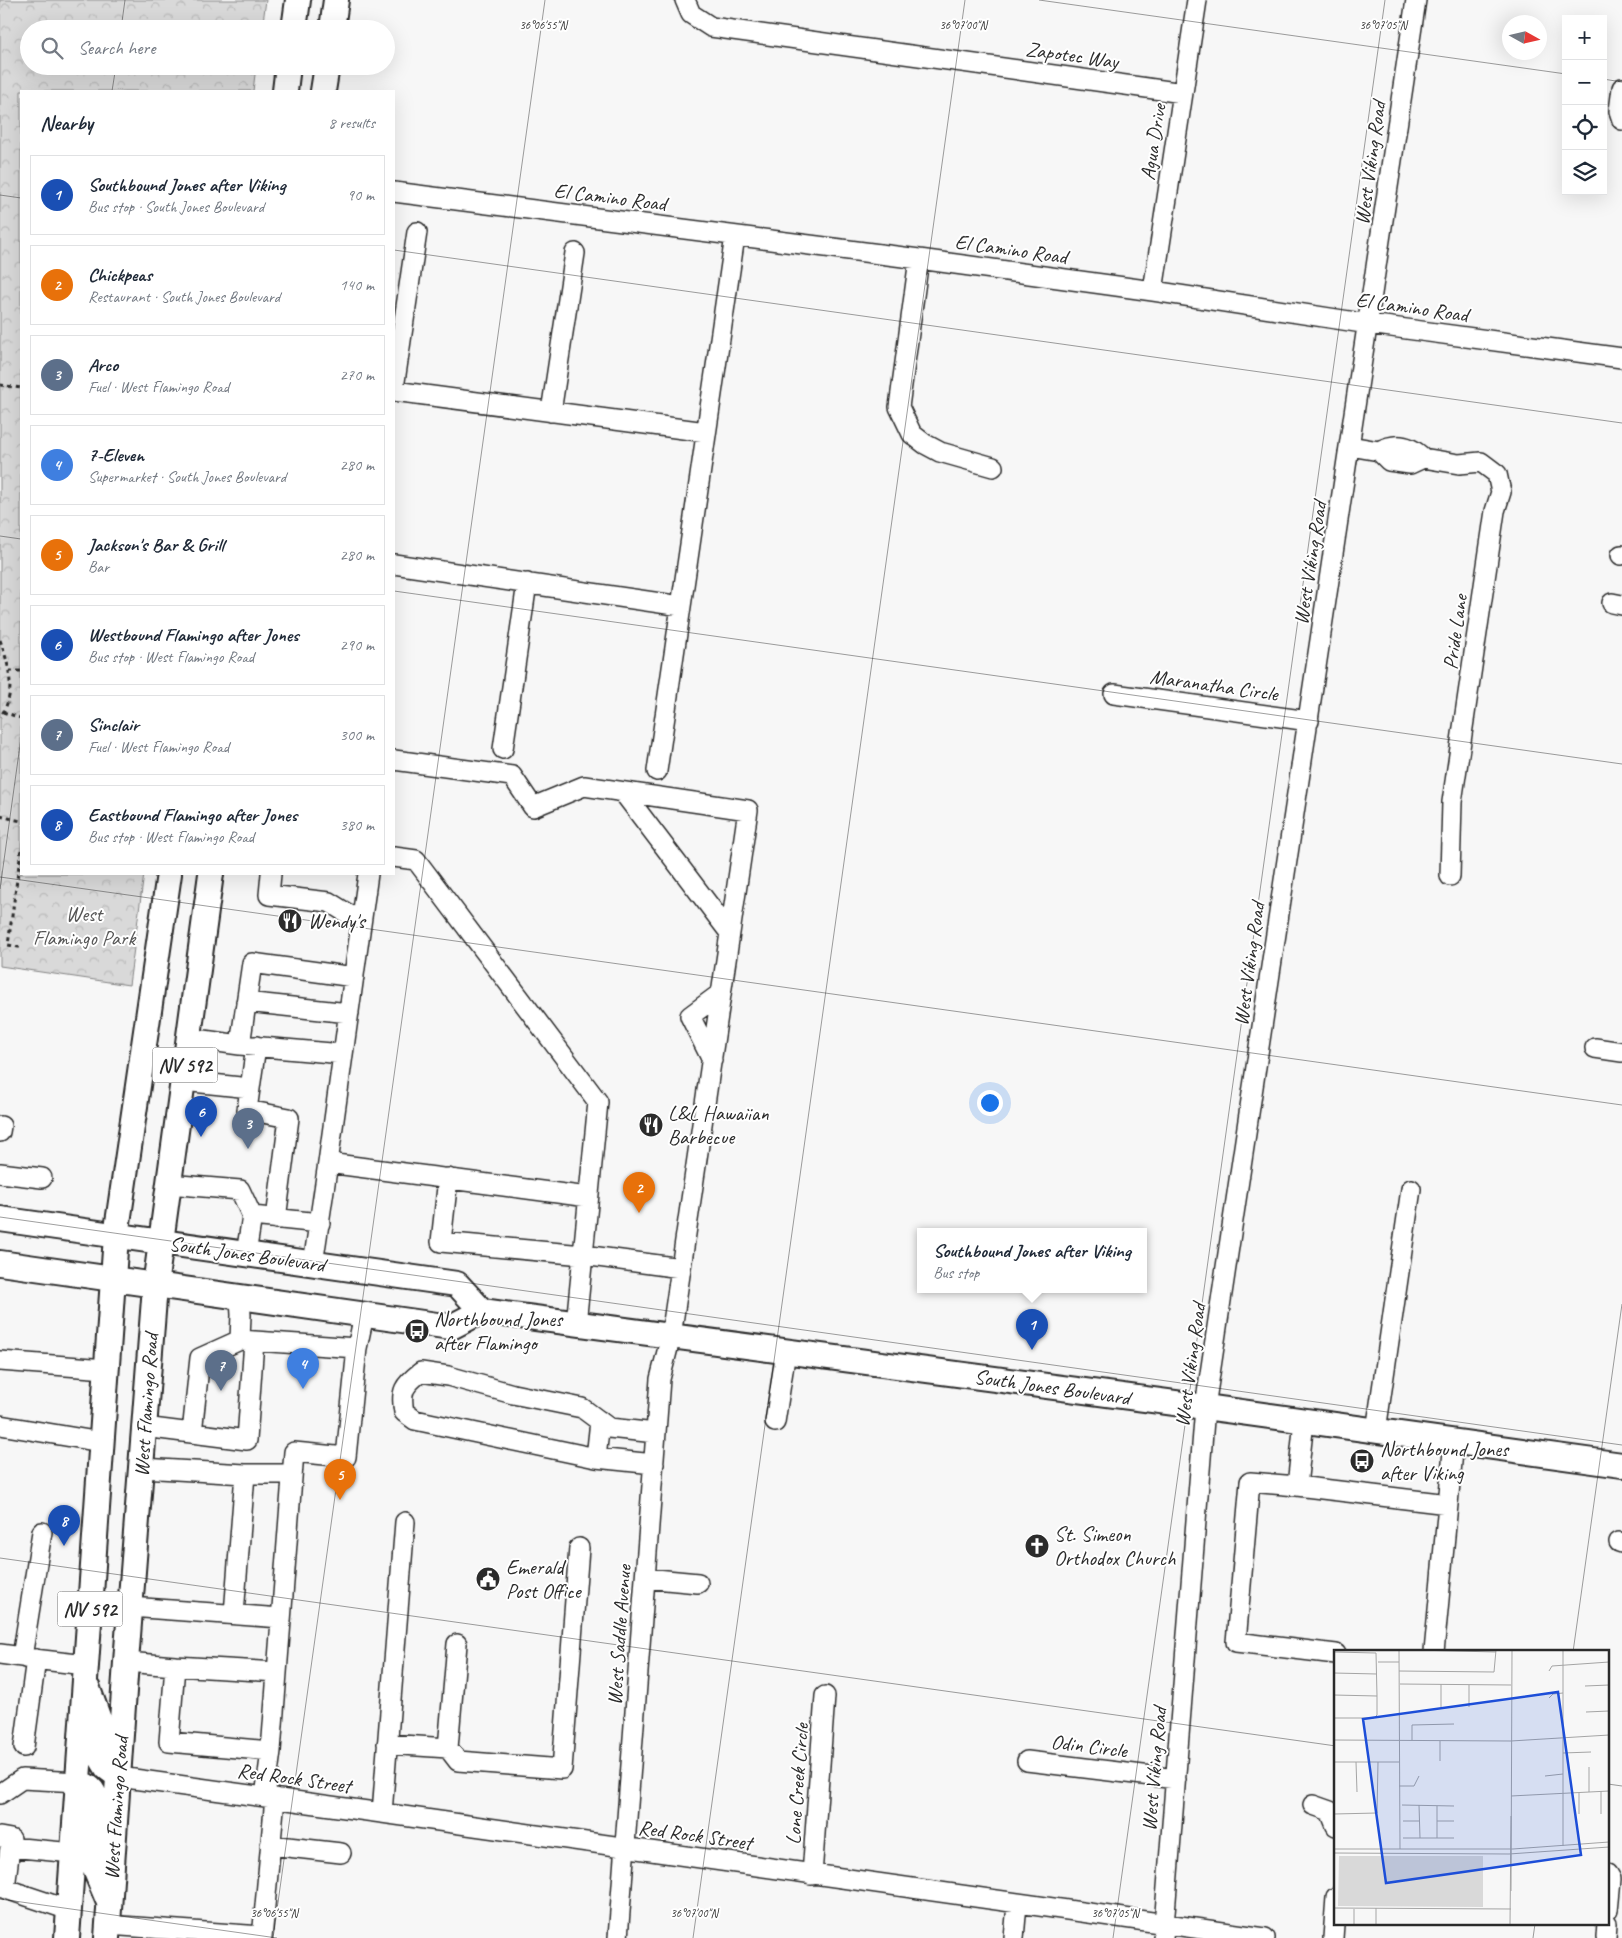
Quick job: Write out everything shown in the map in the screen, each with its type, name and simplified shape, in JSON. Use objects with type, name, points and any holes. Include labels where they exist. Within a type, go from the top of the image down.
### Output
[{"type":"main road","points":[[295,20],[298,0]]},
{"type":"main road","points":[[333,20],[336,0]]},
{"type":"main road","points":[[284,90],[287,75]]},
{"type":"main road","points":[[323,90],[326,75]]},
{"type":"main road","name":"West Flamingo Road","points":[[67,1938],[116,1236],[169,875]]},
{"type":"main road","name":"West Flamingo Road","points":[[108,1922],[155,1286],[211,875]]},
{"type":"main road","name":"South Jones Boulevard","points":[[0,1219],[458,1284],[482,1312]]},
{"type":"main road","name":"South Jones Boulevard","points":[[0,1263],[451,1327],[482,1312],[1304,1420],[1622,1465]]},
{"type":"main road","points":[[85,1672],[101,1725],[99,1749],[101,1758],[107,1768],[119,1777]]},
{"type":"main road","points":[[78,1782],[90,1786],[94,1791],[96,1800],[92,1862],[108,1922]]},
{"type":"street","name":"Agua Drive","points":[[1153,291],[1197,0]]},
{"type":"street","name":"West Viking Road","points":[[1163,1931],[1206,1407],[1416,0]]},
{"type":"street","name":"Zapotec Way","points":[[688,7],[711,27],[1183,93]]},
{"type":"street","points":[[1622,88],[1619,111],[1622,120]]},
{"type":"street","name":"El Camino Road","points":[[395,192],[919,259],[1153,291],[1369,324],[1622,358]]},
{"type":"street","points":[[395,383],[417,232]]},
{"type":"street","points":[[657,771],[735,236]]},
{"type":"street","points":[[551,412],[574,253]]},
{"type":"street","points":[[919,259],[899,408],[912,434],[924,444],[940,452],[993,467]]},
{"type":"street","points":[[395,390],[706,432]]},
{"type":"street","name":"Pride Lane","points":[[1350,446],[1379,451],[1389,461],[1410,464],[1423,458],[1459,464],[1481,462],[1497,474],[1501,492],[1495,511],[1452,802],[1450,876]]},
{"type":"street","points":[[395,564],[681,606]]},
{"type":"street","points":[[503,749],[527,583]]},
{"type":"street","name":"Maranatha Circle","points":[[1114,694],[1309,721]]},
{"type":"street","points":[[395,760],[512,776],[533,807],[584,786],[624,792],[730,933]]},
{"type":"street","name":"West Saddle Avenue","points":[[618,1938],[660,1379],[671,1336],[748,810],[624,792]]},
{"type":"street","points":[[395,857],[416,860],[598,1102],[576,1324]]},
{"type":"street","points":[[271,875],[269,895],[329,902],[361,922]]},
{"type":"street","points":[[313,1264],[368,875]]},
{"type":"street","points":[[276,1219],[289,1118],[247,1110],[250,1088],[246,1002],[252,963],[354,976]]},
{"type":"street","points":[[712,1060],[690,1016],[721,993]]},
{"type":"street","points":[[246,1002],[349,1013]]},
{"type":"street","points":[[189,1038],[248,1046],[343,1054]]},
{"type":"street","points":[[1595,1048],[1622,1052]]},
{"type":"street","points":[[183,1081],[250,1088]]},
{"type":"street","points":[[328,1163],[588,1196]]},
{"type":"street","points":[[0,1174],[42,1178]]},
{"type":"street","points":[[448,1178],[441,1242],[582,1255],[681,1268]]},
{"type":"street","points":[[168,1184],[240,1190],[252,1216],[246,1254]]},
{"type":"street","points":[[1376,1431],[1411,1189]]},
{"type":"street","points":[[252,1216],[320,1223]]},
{"type":"street","points":[[144,1427],[247,1440],[247,1341],[241,1315],[240,1298]]},
{"type":"street","points":[[108,1922],[262,1937],[270,1845],[271,1751],[294,1452],[346,1457],[357,1348],[364,1315]]},
{"type":"street","points":[[192,1433],[200,1358],[247,1341],[357,1348]]},
{"type":"street","points":[[775,1422],[786,1352]]},
{"type":"street","points":[[0,1361],[106,1369]]},
{"type":"street","points":[[654,1464],[596,1458],[415,1420],[404,1412],[401,1397],[408,1382],[421,1372],[448,1376],[513,1394],[582,1408],[609,1428],[656,1432]]},
{"type":"street","points":[[1296,1486],[1304,1420]]},
{"type":"street","points":[[596,1458],[600,1421]]},
{"type":"street","points":[[0,1425],[101,1442]]},
{"type":"street","points":[[1434,1650],[1454,1442]]},
{"type":"street","points":[[142,1468],[245,1474],[292,1474]]},
{"type":"street","points":[[234,1614],[245,1474]]},
{"type":"street","points":[[1334,1654],[1236,1642],[1250,1482],[1448,1504]]},
{"type":"street","points":[[382,1813],[405,1522]]},
{"type":"street","points":[[24,1748],[29,1658],[42,1532]]},
{"type":"street","points":[[457,1644],[448,1748],[458,1761],[562,1769],[579,1548]]},
{"type":"street","points":[[645,1578],[698,1583]]},
{"type":"street","points":[[130,1607],[281,1618]]},
{"type":"street","points":[[0,1654],[29,1658],[85,1672]]},
{"type":"street","points":[[126,1662],[277,1672]]},
{"type":"street","points":[[174,1666],[169,1742],[271,1751]]},
{"type":"street","name":"Lone Creek Circle","points":[[812,1875],[826,1696]]},
{"type":"street","points":[[386,1744],[448,1748]]},
{"type":"street","name":"Odin Circle","points":[[1027,1761],[1176,1779]]},
{"type":"street","name":"Red Rock Street","points":[[119,1777],[625,1847],[1017,1904],[1163,1931],[1265,1938]]},
{"type":"street","points":[[0,1794],[22,1779],[78,1782]]},
{"type":"street","points":[[1313,1805],[1330,1811],[1334,1821]]},
{"type":"street","points":[[69,1910],[3,1888],[5,1842],[73,1853]]},
{"type":"street","points":[[270,1845],[342,1853]]},
{"type":"street","points":[[1014,1938],[1017,1904]]},
{"type":"street","points":[[1333,1938],[1334,1924]]},
{"type":"path","points":[[0,385],[20,388]]},
{"type":"path","points":[[0,640],[8,661],[11,685],[0,717]]},
{"type":"path","points":[[9,671],[20,671]]},
{"type":"path","points":[[3,712],[20,718]]},
{"type":"path","points":[[0,816],[20,822]]},
{"type":"path","points":[[20,857],[8,945],[23,948]]},
{"type":"green space","name":"West Flamingo Park","points":[[0,0],[266,0],[263,20],[20,20],[20,75],[255,75],[253,90],[20,90],[20,875],[144,875],[129,985],[0,966]]},
{"type":"place","name":"Wendy's","points":[[290,921]]},
{"type":"place","name":"L&L Hawaiian Barbecue","points":[[651,1125]]},
{"type":"place","name":"Westbound Flamingo after Jones","points":[[201,1137]]},
{"type":"place","name":"Arco","points":[[248,1149]]},
{"type":"place","name":"Chickpeas","points":[[639,1213]]},
{"type":"place","name":"Northbound Jones after Flamingo","points":[[417,1331]]},
{"type":"place","name":"Southbound Jones after Viking","points":[[1032,1350]]},
{"type":"place","name":"7-Eleven","points":[[303,1389]]},
{"type":"place","name":"Sinclair","points":[[221,1391]]},
{"type":"place","name":"Northbound Jones after Viking","points":[[1362,1461]]},
{"type":"place","name":"Jackson's Bar & Grill","points":[[340,1500]]},
{"type":"place","name":"Eastbound Flamingo after Jones","points":[[64,1546]]},
{"type":"place","name":"St. Simeon Orthodox Church","points":[[1037,1546]]},
{"type":"place","name":"Emerald Post Office","points":[[488,1579]]}]
